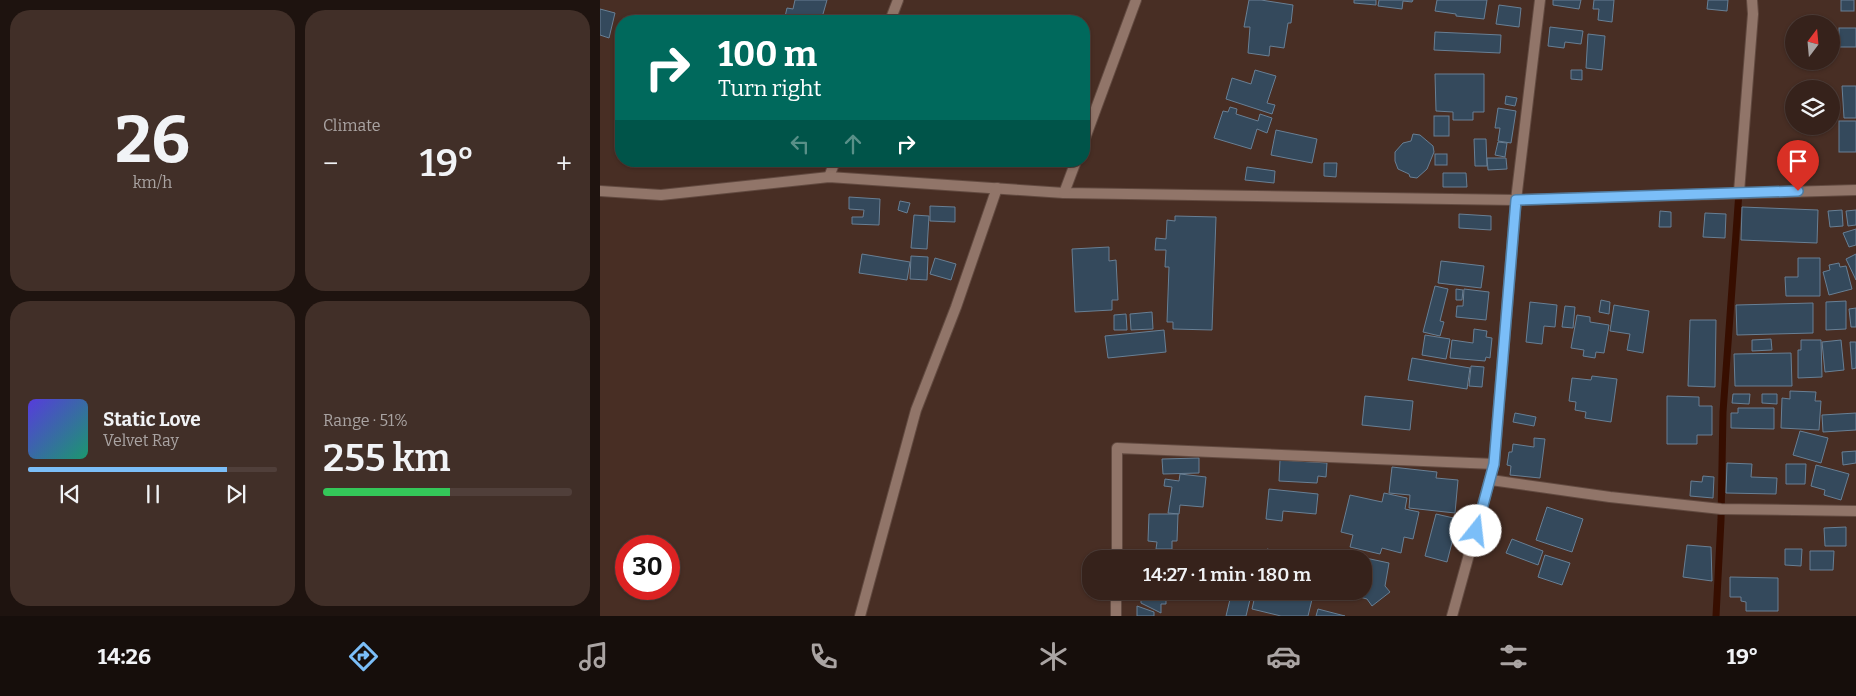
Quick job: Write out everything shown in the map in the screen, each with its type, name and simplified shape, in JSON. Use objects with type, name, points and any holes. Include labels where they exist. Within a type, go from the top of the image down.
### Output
[{"type":"street","points":[[892,15],[898,0]]},
{"type":"street","points":[[1090,125],[1136,0]]},
{"type":"street","points":[[1452,616],[1494,464],[1516,200],[1540,0]]},
{"type":"street","points":[[1739,192],[1753,14],[1752,0]]},
{"type":"street","points":[[829,177],[833,167]]},
{"type":"street","points":[[1064,193],[1074,167]]},
{"type":"street","points":[[600,191],[661,196],[829,177],[1064,193],[1516,200],[1856,190]]},
{"type":"street","points":[[860,616],[916,410],[956,307],[997,188]]},
{"type":"street","points":[[1117,550],[1117,448],[1494,464]]},
{"type":"street","points":[[1490,480],[1610,497],[1721,509],[1856,511]]},
{"type":"street","points":[[1116,600],[1116,616]]},
{"type":"building","points":[[795,0],[827,0],[823,15],[785,15],[787,8],[793,9]]},
{"type":"building","points":[[1249,0],[1293,5],[1291,23],[1288,23],[1284,48],[1270,46],[1269,56],[1248,53],[1250,27],[1244,27]]},
{"type":"building","points":[[1354,0],[1376,0],[1376,5],[1354,3]]},
{"type":"building","points":[[1379,0],[1413,0],[1412,2],[1403,1],[1402,9],[1378,6]]},
{"type":"building","points":[[1437,0],[1487,0],[1484,19],[1456,16],[1456,14],[1435,11]]},
{"type":"building","points":[[1553,0],[1581,0],[1579,9],[1553,5]]},
{"type":"building","points":[[1594,0],[1614,0],[1612,22],[1598,20],[1599,9],[1593,9]]},
{"type":"building","points":[[1708,0],[1728,0],[1727,11],[1707,9]]},
{"type":"building","points":[[1841,0],[1854,0],[1854,11],[1841,11]]},
{"type":"building","points":[[1499,5],[1521,8],[1519,27],[1496,24]]},
{"type":"building","points":[[600,9],[615,13],[609,38],[600,35]]},
{"type":"building","points":[[1550,27],[1583,31],[1581,44],[1565,42],[1564,48],[1548,46]]},
{"type":"building","points":[[1840,28],[1856,28],[1856,47],[1840,47]]},
{"type":"building","points":[[1435,32],[1501,35],[1500,53],[1434,50]]},
{"type":"building","points":[[1588,34],[1605,36],[1602,70],[1586,68]]},
{"type":"building","points":[[1255,70],[1276,76],[1267,103],[1275,105],[1272,114],[1226,99],[1232,78],[1251,84]]},
{"type":"building","points":[[1571,70],[1582,70],[1582,80],[1571,79]]},
{"type":"building","points":[[1435,74],[1484,74],[1484,112],[1473,112],[1473,120],[1453,120],[1453,112],[1436,111]]},
{"type":"building","points":[[1842,86],[1856,86],[1856,118],[1844,118]]},
{"type":"building","points":[[1506,96],[1517,98],[1515,106],[1505,104]]},
{"type":"building","points":[[1230,107],[1237,109],[1236,114],[1258,121],[1260,114],[1272,118],[1267,133],[1257,129],[1251,149],[1214,138],[1223,111],[1228,112]]},
{"type":"building","points":[[1498,108],[1516,111],[1511,143],[1498,141],[1500,128],[1495,128]]},
{"type":"building","points":[[1434,116],[1449,116],[1449,136],[1434,136]]},
{"type":"building","points":[[1840,121],[1856,121],[1856,152],[1839,152]]},
{"type":"building","points":[[1276,130],[1317,139],[1312,163],[1271,155]]},
{"type":"building","points":[[1413,134],[1420,135],[1433,146],[1434,152],[1427,169],[1417,178],[1410,177],[1409,174],[1398,169],[1395,161],[1395,152],[1403,143],[1411,141]]},
{"type":"building","points":[[1474,139],[1486,139],[1487,166],[1475,166]]},
{"type":"building","points":[[1498,142],[1507,143],[1505,157],[1495,155]]},
{"type":"building","points":[[1435,154],[1447,154],[1447,165],[1435,165]]},
{"type":"building","points":[[1487,158],[1506,158],[1507,169],[1488,170]]},
{"type":"building","points":[[1324,163],[1337,163],[1336,177],[1324,176]]},
{"type":"building","points":[[1247,167],[1275,171],[1274,183],[1245,180]]},
{"type":"building","points":[[1443,173],[1466,173],[1467,187],[1443,187]]},
{"type":"building","points":[[849,197],[880,199],[879,225],[852,224],[852,217],[863,217],[864,210],[849,209]]},
{"type":"building","points":[[900,201],[910,203],[907,213],[898,210]]},
{"type":"building","points":[[930,206],[955,207],[955,222],[930,221]]},
{"type":"building","points":[[1742,207],[1818,210],[1817,243],[1741,240]]},
{"type":"building","points":[[1842,210],[1843,226],[1830,227],[1828,211]]},
{"type":"building","points":[[1856,210],[1856,225],[1848,226],[1846,211]]},
{"type":"building","points":[[1660,211],[1671,212],[1671,227],[1659,227]]},
{"type":"building","points":[[1705,213],[1726,214],[1725,238],[1703,237]]},
{"type":"building","points":[[1459,214],[1491,216],[1491,230],[1459,228]]},
{"type":"building","points":[[914,215],[929,216],[927,249],[911,248]]},
{"type":"building","points":[[1175,216],[1216,217],[1212,330],[1173,329],[1173,322],[1167,322],[1169,267],[1165,267],[1166,250],[1155,250],[1156,238],[1166,239],[1167,220],[1175,221]]},
{"type":"building","points":[[1856,229],[1856,245],[1849,247],[1843,233]]},
{"type":"building","points":[[1109,247],[1109,261],[1116,260],[1118,300],[1112,300],[1112,310],[1075,312],[1072,249]]},
{"type":"building","points":[[862,254],[910,262],[907,280],[859,273]]},
{"type":"building","points":[[1856,254],[1856,280],[1846,259]]},
{"type":"building","points":[[911,256],[928,257],[927,280],[910,279]]},
{"type":"building","points":[[935,258],[956,264],[951,280],[930,274]]},
{"type":"building","points":[[1798,258],[1820,258],[1820,296],[1786,296],[1785,277],[1798,277]]},
{"type":"building","points":[[1441,261],[1484,266],[1481,288],[1438,283]]},
{"type":"building","points":[[1839,263],[1840,267],[1846,266],[1852,289],[1829,295],[1823,272],[1830,270],[1829,265]]},
{"type":"building","points":[[1435,286],[1448,289],[1440,321],[1444,322],[1440,336],[1423,332]]},
{"type":"building","points":[[1456,289],[1463,290],[1462,300],[1456,300]]},
{"type":"building","points":[[1464,289],[1489,292],[1486,320],[1456,317],[1457,306],[1463,306]]},
{"type":"building","points":[[1601,300],[1610,302],[1609,314],[1599,312]]},
{"type":"building","points":[[1846,301],[1846,329],[1826,330],[1826,302]]},
{"type":"building","points":[[1530,302],[1557,305],[1555,327],[1544,326],[1542,344],[1526,342]]},
{"type":"building","points":[[1813,303],[1813,333],[1737,335],[1736,305]]},
{"type":"building","points":[[1614,305],[1649,311],[1643,353],[1627,350],[1630,334],[1610,331]]},
{"type":"building","points":[[1565,306],[1575,307],[1573,328],[1562,327]]},
{"type":"building","points":[[1856,308],[1856,327],[1851,327],[1849,309]]},
{"type":"building","points":[[1152,312],[1153,329],[1131,330],[1130,314]]},
{"type":"building","points":[[1126,314],[1127,330],[1114,330],[1114,315]]},
{"type":"building","points":[[1577,315],[1590,317],[1590,322],[1609,325],[1604,353],[1596,352],[1595,358],[1583,356],[1584,350],[1571,348]]},
{"type":"building","points":[[1690,320],[1716,320],[1715,387],[1688,386]]},
{"type":"building","points":[[1474,329],[1487,331],[1486,337],[1492,338],[1490,358],[1486,357],[1485,361],[1450,358],[1452,340],[1473,343]]},
{"type":"building","points":[[1164,330],[1166,352],[1108,358],[1105,336]]},
{"type":"building","points":[[1425,335],[1450,339],[1446,359],[1422,355]]},
{"type":"building","points":[[1771,339],[1772,350],[1752,351],[1752,340]]},
{"type":"building","points":[[1801,340],[1821,340],[1822,377],[1798,378],[1798,350],[1801,350]]},
{"type":"building","points":[[1841,340],[1844,370],[1825,372],[1822,342]]},
{"type":"building","points":[[1850,342],[1856,342],[1856,368],[1852,369]]},
{"type":"building","points":[[1791,353],[1792,386],[1735,386],[1734,354]]},
{"type":"building","points":[[1412,358],[1470,368],[1467,389],[1408,380]]},
{"type":"building","points":[[1471,366],[1484,367],[1482,387],[1469,386]]},
{"type":"building","points":[[1592,376],[1617,379],[1611,422],[1585,418],[1586,412],[1575,410],[1576,402],[1569,401],[1572,378],[1591,380]]},
{"type":"building","points":[[1790,391],[1816,392],[1815,401],[1821,401],[1819,430],[1781,428],[1782,398],[1790,399]]},
{"type":"building","points":[[1733,394],[1750,394],[1749,404],[1732,403]]},
{"type":"building","points":[[1762,394],[1777,394],[1777,404],[1762,403]]},
{"type":"building","points":[[1365,396],[1413,401],[1410,430],[1362,425]]},
{"type":"building","points":[[1667,396],[1699,397],[1699,406],[1712,406],[1712,435],[1697,435],[1697,444],[1667,444]]},
{"type":"building","points":[[1738,408],[1774,408],[1774,429],[1731,428],[1731,413],[1738,413]]},
{"type":"building","points":[[1515,413],[1536,417],[1534,426],[1513,422]]},
{"type":"building","points":[[1856,413],[1856,430],[1823,432],[1822,415]]},
{"type":"building","points":[[1800,431],[1828,438],[1821,463],[1793,455]]},
{"type":"building","points":[[1534,438],[1545,439],[1540,478],[1510,475],[1511,466],[1507,465],[1509,452],[1512,452],[1513,444],[1534,447]]},
{"type":"building","points":[[1856,451],[1856,463],[1843,465],[1842,452]]},
{"type":"building","points":[[1199,458],[1199,473],[1163,474],[1162,459]]},
{"type":"building","points":[[1280,460],[1327,463],[1326,477],[1318,476],[1317,483],[1279,481]]},
{"type":"building","points":[[1727,463],[1752,464],[1751,477],[1777,478],[1776,494],[1726,493]]},
{"type":"building","points":[[1786,464],[1806,464],[1805,484],[1786,484]]},
{"type":"building","points":[[1816,465],[1849,474],[1841,500],[1824,495],[1825,490],[1811,486]]},
{"type":"building","points":[[1392,467],[1437,472],[1436,478],[1458,480],[1455,513],[1409,508],[1410,495],[1389,493]]},
{"type":"building","points":[[1180,474],[1206,477],[1203,507],[1180,505],[1179,514],[1168,513],[1172,487],[1164,486],[1165,479],[1179,481]]},
{"type":"building","points":[[1703,476],[1714,477],[1713,498],[1690,496],[1691,481],[1702,482]]},
{"type":"building","points":[[1269,489],[1318,494],[1316,514],[1283,511],[1282,521],[1266,519]]},
{"type":"building","points":[[1384,493],[1407,498],[1405,509],[1419,512],[1413,539],[1404,537],[1401,553],[1382,548],[1380,554],[1372,552],[1372,550],[1350,547],[1353,535],[1341,532],[1350,495],[1382,502]]},
{"type":"building","points":[[1547,507],[1583,519],[1572,552],[1536,540]]},
{"type":"building","points":[[1149,514],[1178,514],[1177,541],[1172,541],[1172,549],[1156,549],[1157,542],[1148,541]]},
{"type":"building","points":[[1436,514],[1458,519],[1447,562],[1425,556]]},
{"type":"building","points":[[1846,527],[1846,546],[1825,546],[1824,528]]},
{"type":"building","points":[[1512,539],[1543,551],[1538,565],[1506,553]]},
{"type":"building","points":[[1687,545],[1711,547],[1712,581],[1683,577]]},
{"type":"building","points":[[1785,549],[1802,549],[1801,566],[1785,565]]},
{"type":"building","points":[[1810,551],[1834,551],[1833,570],[1810,570]]},
{"type":"building","points":[[1545,555],[1570,563],[1562,585],[1538,577]]},
{"type":"building","points":[[1372,559],[1389,563],[1385,586],[1390,592],[1372,606],[1368,600],[1372,600]]},
{"type":"building","points":[[1730,577],[1778,578],[1778,611],[1746,611],[1746,602],[1741,601],[1741,597],[1730,597]]},
{"type":"building","points":[[1141,600],[1166,600],[1166,604],[1161,604],[1161,613],[1141,603]]},
{"type":"building","points":[[1230,600],[1250,600],[1246,616],[1226,616]]},
{"type":"building","points":[[1254,600],[1312,600],[1308,616],[1281,616],[1252,609]]},
{"type":"building","points":[[1137,606],[1154,612],[1154,616],[1137,616]]},
{"type":"building","points":[[1318,609],[1345,616],[1316,616]]},
{"type":"waterway","points":[[1716,616],[1721,520],[1723,412],[1739,192]]},
{"type":"route","points":[[1476,531],[1494,464],[1516,200],[1798,191]]}]
